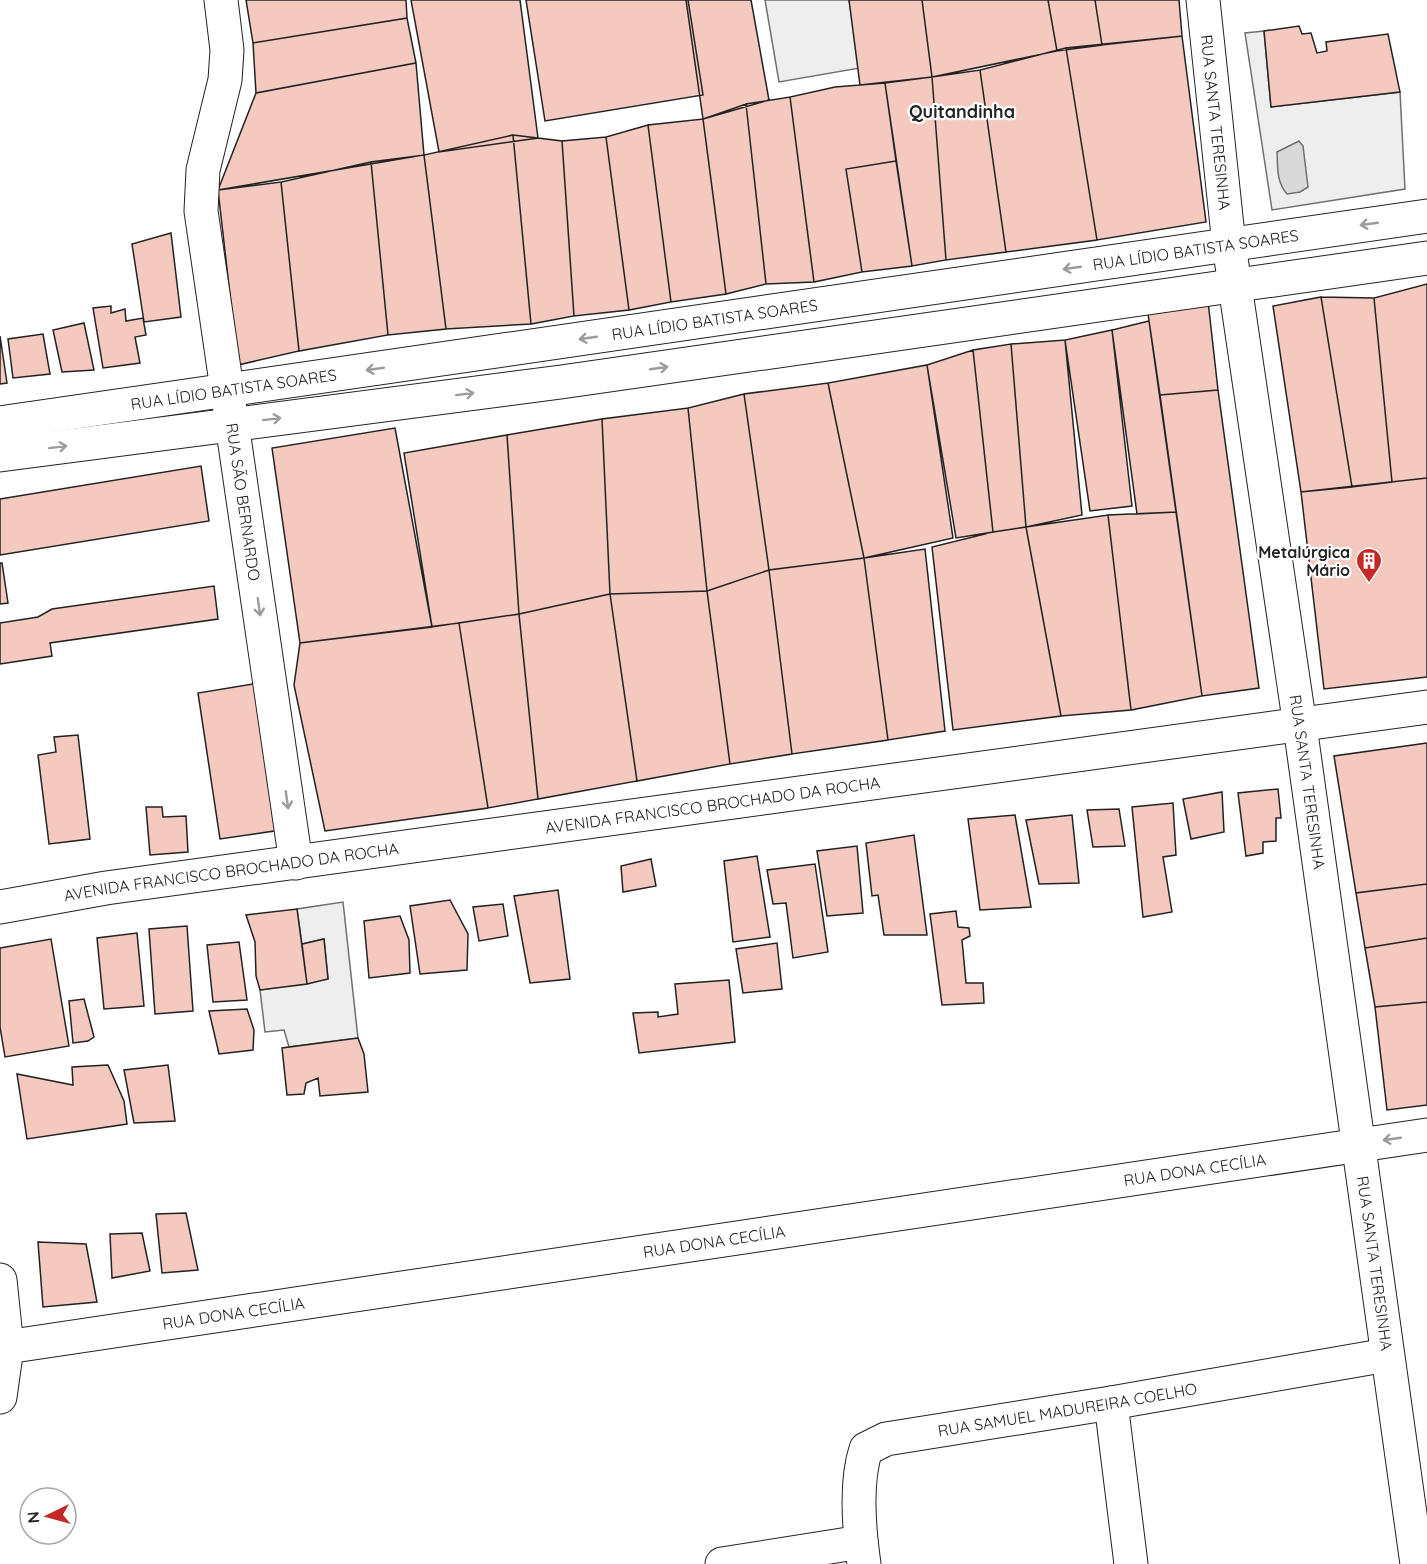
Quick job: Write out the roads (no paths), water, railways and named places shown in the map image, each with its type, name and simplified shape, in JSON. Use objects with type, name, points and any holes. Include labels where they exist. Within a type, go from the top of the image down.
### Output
[{"type":"street","name":"RUA SÃO BERNARDO","points":[[221,0],[227,50],[225,80],[203,170],[201,211],[296,863]]},
{"type":"street","name":"RUA SANTA TERESINHA","points":[[1203,0],[1229,245],[1387,1355],[1416,1474],[1417,1564]]},
{"type":"street","name":"RUA LÍDIO BATISTA SOARES","points":[[0,423],[1427,216]]},
{"type":"street","name":"RUA LÍDIO BATISTA SOARES","points":[[0,455],[429,399],[1427,258]]},
{"type":"street","points":[[850,300],[857,339]]},
{"type":"street","points":[[424,362],[429,399]]},
{"type":"street","name":"AVENIDA FRANCISCO BROCHADO DA ROCHA","points":[[0,907],[106,888],[1427,707]]},
{"type":"street","name":"RUA DONA CECÍLIA","points":[[4,1347],[1427,1135]]},
{"type":"street","points":[[0,1280],[4,1347],[0,1398]]},
{"type":"street","name":"RUA SAMUEL MADUREIRA COELHO","points":[[862,1553],[860,1467],[866,1449],[886,1439],[1387,1355]]},
{"type":"street","points":[[1111,1403],[1131,1564]]},
{"type":"street","points":[[722,1564],[862,1553]]},
{"type":"place","name":"Metalúrgica Mário","points":[[1369,584]]},
{"type":"district","name":"Quitandinha","points":[[962,112]]}]
